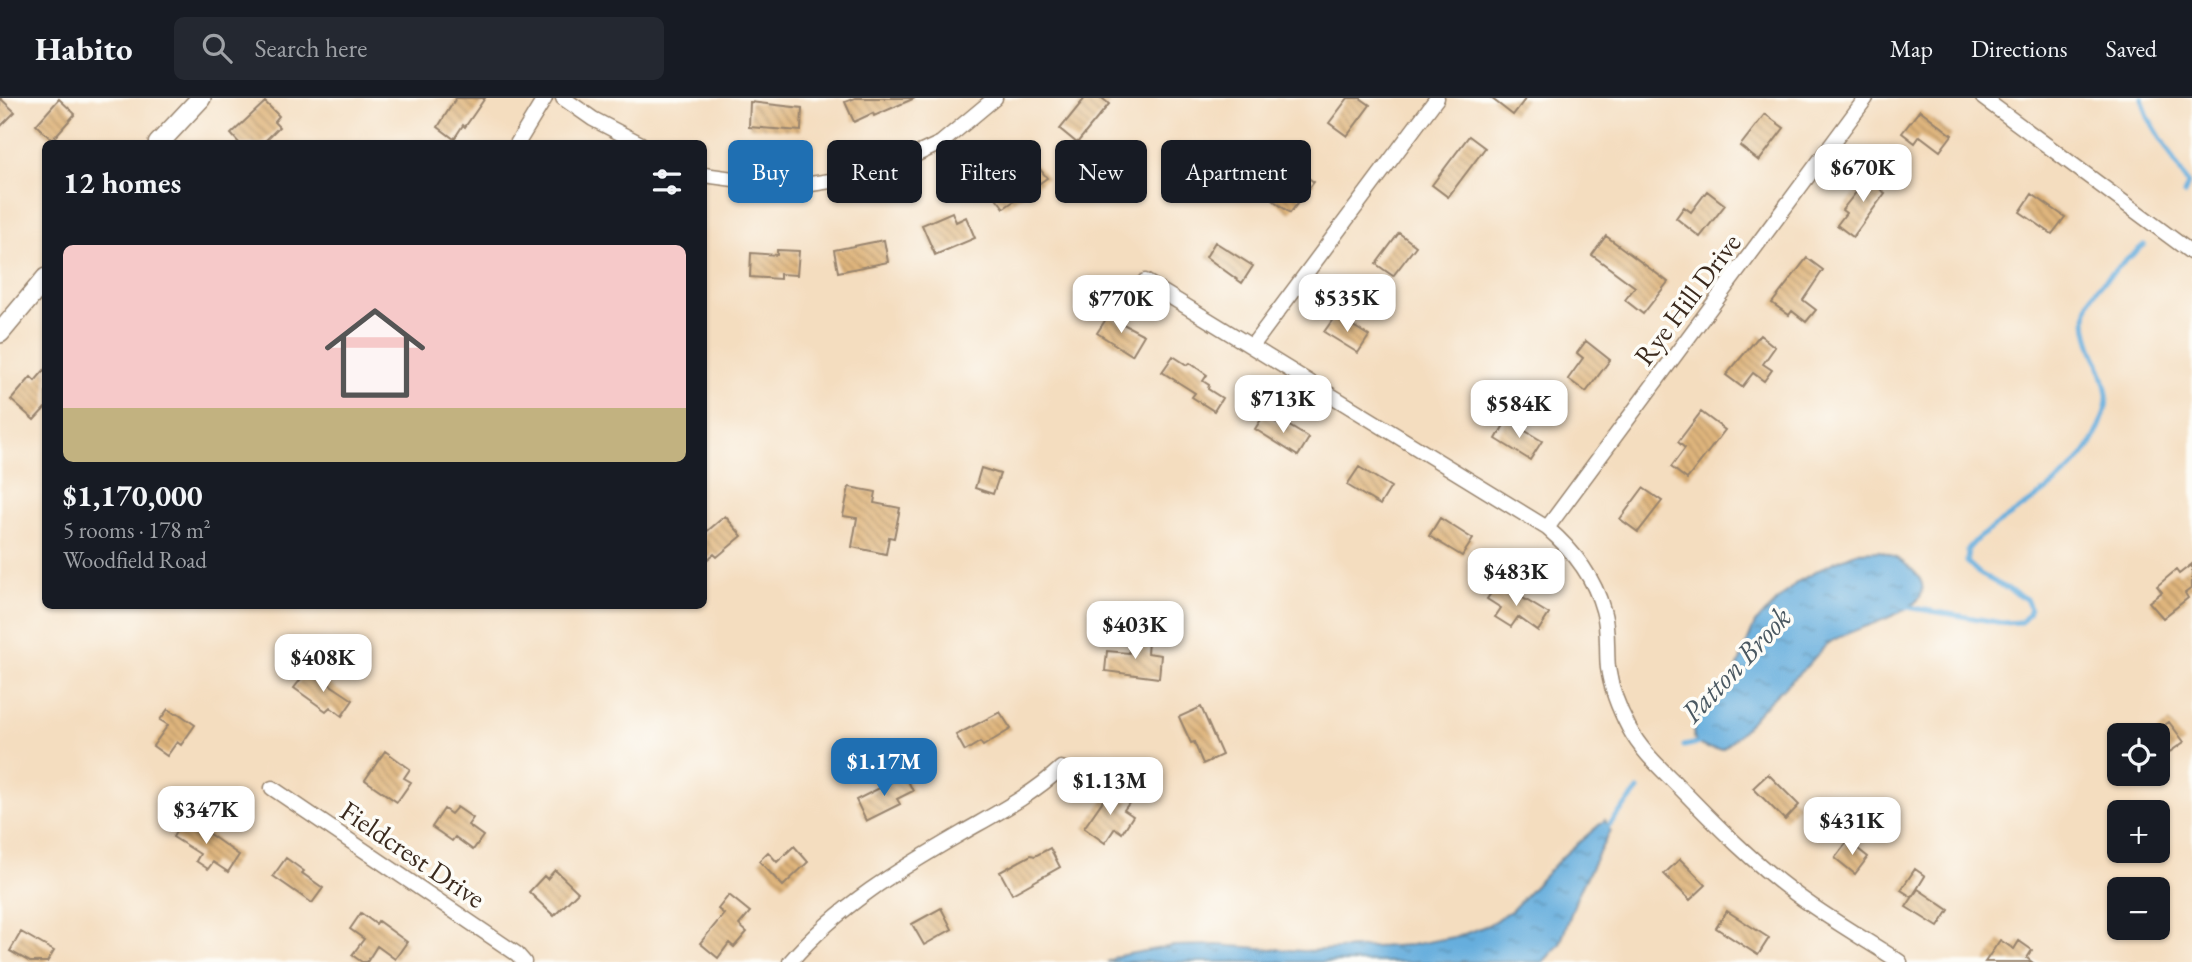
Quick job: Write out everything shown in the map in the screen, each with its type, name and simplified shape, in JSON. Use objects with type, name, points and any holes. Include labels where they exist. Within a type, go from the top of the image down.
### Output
[{"type":"street","points":[[162,140],[201,98]]},
{"type":"street","points":[[519,140],[545,98]]},
{"type":"street","points":[[562,98],[593,119],[633,140]]},
{"type":"street","points":[[707,175],[792,187],[874,174],[941,143],[995,98]]},
{"type":"street","points":[[1252,346],[1437,98]]},
{"type":"street","name":"Rye Hill Drive","points":[[1547,528],[1866,98]]},
{"type":"street","points":[[1983,98],[2192,253]]},
{"type":"street","points":[[1145,281],[1547,528],[1563,542],[1594,586],[1604,611],[1608,636],[1608,667],[1613,690],[1630,731],[1644,750],[1758,865],[1795,894],[1900,962]]},
{"type":"street","points":[[0,332],[42,283]]},
{"type":"street","points":[[790,962],[829,920],[857,899],[897,871],[1040,788],[1061,768]]},
{"type":"street","name":"Fieldcrest Drive","points":[[272,788],[506,946],[524,962]]},
{"type":"water","points":[[1879,551],[1900,560],[1914,572],[1922,585],[1922,592],[1917,600],[1896,614],[1829,643],[1722,749],[1699,744],[1694,736],[1695,722],[1735,673],[1755,623],[1797,582],[1858,552]]},
{"type":"water","points":[[1605,820],[1610,831],[1578,894],[1560,944],[1543,962],[1107,962],[1118,956],[1172,946],[1217,945],[1303,951],[1411,945],[1459,936],[1488,925],[1512,910],[1563,856]]},
{"type":"building","points":[[0,98],[15,112],[0,127]]},
{"type":"building","points":[[456,98],[485,98],[454,139],[438,127]]},
{"type":"building","points":[[855,98],[915,98],[854,122],[845,102]]},
{"type":"building","points":[[1085,98],[1102,98],[1109,104],[1079,140],[1073,140],[1060,129]]},
{"type":"building","points":[[1348,98],[1360,98],[1370,105],[1347,136],[1329,123]]},
{"type":"building","points":[[1491,98],[1526,98],[1513,115]]},
{"type":"building","points":[[59,99],[75,114],[52,140],[36,125]]},
{"type":"building","points":[[265,102],[279,116],[274,122],[279,127],[266,140],[236,140],[231,134]]},
{"type":"building","points":[[750,102],[802,108],[801,131],[749,127]]},
{"type":"building","points":[[1920,110],[1952,135],[1940,151],[1920,136],[1915,143],[1902,133]]},
{"type":"building","points":[[1765,114],[1784,128],[1759,161],[1740,146]]},
{"type":"building","points":[[1469,136],[1485,148],[1448,197],[1432,185]]},
{"type":"building","points":[[1041,170],[1047,178],[1041,182]]},
{"type":"building","points":[[1873,171],[1888,182],[1881,190],[1885,193],[1853,237],[1837,225],[1846,213],[1842,210]]},
{"type":"building","points":[[1707,191],[1725,205],[1700,237],[1676,218],[1684,207],[1691,212]]},
{"type":"building","points":[[2032,194],[2065,217],[2052,234],[2020,212]]},
{"type":"building","points":[[1277,203],[1298,203],[1290,213]]},
{"type":"building","points":[[952,212],[956,222],[966,217],[975,238],[935,255],[922,225]]},
{"type":"building","points":[[1399,233],[1416,246],[1393,276],[1376,264]]},
{"type":"building","points":[[1606,236],[1668,282],[1643,314],[1625,300],[1635,287],[1592,255]]},
{"type":"building","points":[[884,240],[888,262],[838,272],[834,250]]},
{"type":"building","points":[[1215,242],[1253,266],[1242,283],[1206,257]]},
{"type":"building","points":[[777,250],[799,251],[797,275],[780,274],[780,279],[750,277],[751,253],[777,255]]},
{"type":"building","points":[[1807,258],[1823,270],[1803,300],[1816,310],[1806,322],[1792,311],[1789,315],[1772,303]]},
{"type":"building","points":[[1336,315],[1369,336],[1358,353],[1324,332]]},
{"type":"building","points":[[1108,316],[1144,335],[1132,355],[1097,333]]},
{"type":"building","points":[[1760,335],[1775,347],[1763,364],[1772,370],[1764,381],[1753,373],[1742,387],[1726,375]]},
{"type":"building","points":[[1586,341],[1610,360],[1586,392],[1568,379],[1583,358],[1577,353]]},
{"type":"building","points":[[1173,356],[1187,365],[1190,363],[1207,375],[1203,381],[1209,385],[1208,389],[1222,398],[1214,411],[1192,397],[1195,393],[1162,372]]},
{"type":"building","points":[[42,373],[42,411],[34,420],[11,400],[31,377],[35,381]]},
{"type":"building","points":[[1701,412],[1725,430],[1687,479],[1671,467],[1685,448],[1678,442]]},
{"type":"building","points":[[1264,415],[1309,438],[1298,456],[1255,429]]},
{"type":"building","points":[[1507,420],[1542,441],[1530,460],[1496,439]]},
{"type":"building","points":[[1359,467],[1391,487],[1380,505],[1347,485]]},
{"type":"building","points":[[981,468],[1000,474],[993,494],[975,488]]},
{"type":"building","points":[[849,487],[876,492],[874,503],[900,508],[894,538],[889,537],[886,554],[852,547],[857,518],[843,516]]},
{"type":"building","points":[[1643,488],[1662,501],[1638,532],[1620,519]]},
{"type":"building","points":[[725,516],[742,536],[717,557],[714,554],[707,560],[707,531]]},
{"type":"building","points":[[1440,518],[1473,539],[1462,556],[1429,536]]},
{"type":"building","points":[[2192,564],[2192,588],[2185,593],[2188,598],[2163,618],[2149,602],[2162,592],[2157,586],[2176,570],[2179,574]]},
{"type":"building","points":[[1498,583],[1549,614],[1538,631],[1518,617],[1511,627],[1495,617],[1501,608],[1487,599]]},
{"type":"building","points":[[1131,640],[1148,642],[1147,653],[1161,655],[1159,678],[1105,671],[1107,651],[1129,653]]},
{"type":"building","points":[[308,670],[353,700],[342,716],[330,707],[326,711],[294,688]]},
{"type":"building","points":[[1201,707],[1222,755],[1203,764],[1179,717]]},
{"type":"building","points":[[168,709],[195,725],[181,745],[177,742],[167,756],[153,746],[168,725],[160,720]]},
{"type":"building","points":[[1000,712],[1011,729],[983,746],[980,742],[965,751],[956,735]]},
{"type":"building","points":[[2170,723],[2184,742],[2170,752]]},
{"type":"building","points":[[385,751],[410,769],[404,778],[411,782],[397,802],[365,780]]},
{"type":"building","points":[[1768,774],[1799,805],[1785,820],[1753,788]]},
{"type":"building","points":[[905,775],[913,791],[897,799],[900,804],[866,821],[856,800]]},
{"type":"building","points":[[1111,789],[1130,802],[1124,810],[1133,816],[1122,833],[1115,828],[1105,843],[1084,828]]},
{"type":"building","points":[[457,807],[473,818],[468,825],[483,836],[473,850],[455,837],[452,841],[432,827],[444,809],[451,814]]},
{"type":"building","points":[[185,817],[239,855],[228,872],[213,862],[208,869],[196,861],[200,854],[173,837]]},
{"type":"building","points":[[1848,841],[1868,857],[1855,874],[1835,858]]},
{"type":"building","points":[[794,846],[808,862],[783,886],[759,861],[768,852],[777,862]]},
{"type":"building","points":[[1050,848],[1060,867],[1012,894],[1000,872]]},
{"type":"building","points":[[286,858],[323,888],[312,903],[273,876]]},
{"type":"building","points":[[1680,859],[1706,885],[1690,900],[1664,874]]},
{"type":"building","points":[[1915,869],[1925,876],[1912,897],[1901,890]]},
{"type":"building","points":[[555,870],[578,892],[554,916],[529,892],[544,876],[547,879]]},
{"type":"building","points":[[1918,889],[1949,910],[1938,927],[1906,907]]},
{"type":"building","points":[[729,895],[750,912],[739,925],[747,932],[734,947],[729,943],[718,958],[700,943],[724,914],[718,909]]},
{"type":"building","points":[[941,908],[952,929],[924,945],[912,924]]},
{"type":"building","points":[[1727,911],[1769,938],[1758,955],[1716,928]]},
{"type":"building","points":[[361,913],[376,924],[378,921],[407,942],[395,959],[377,946],[367,962],[362,962],[352,955],[364,939],[350,929]]},
{"type":"building","points":[[21,932],[54,951],[47,962],[30,962],[10,951]]},
{"type":"building","points":[[2000,940],[2014,949],[2019,941],[2032,950],[2027,958],[2032,962],[1985,962]]},
{"type":"waterway","name":"Patton Brook","points":[[2142,98],[2148,117],[2188,184],[2184,194]]},
{"type":"waterway","name":"Patton Brook","points":[[1903,605],[2003,623],[2022,622],[2028,614],[2030,608],[2026,599],[1980,574],[1967,562],[1968,549],[1977,539],[2059,480],[2074,466],[2096,435],[2105,410],[2107,394],[2088,334],[2087,310],[2091,298],[2101,285],[2144,245]]},
{"type":"waterway","name":"Patton Brook","points":[[1684,746],[1698,743],[1703,738]]},
{"type":"waterway","name":"Patton Brook","points":[[1605,830],[1638,790]]}]
